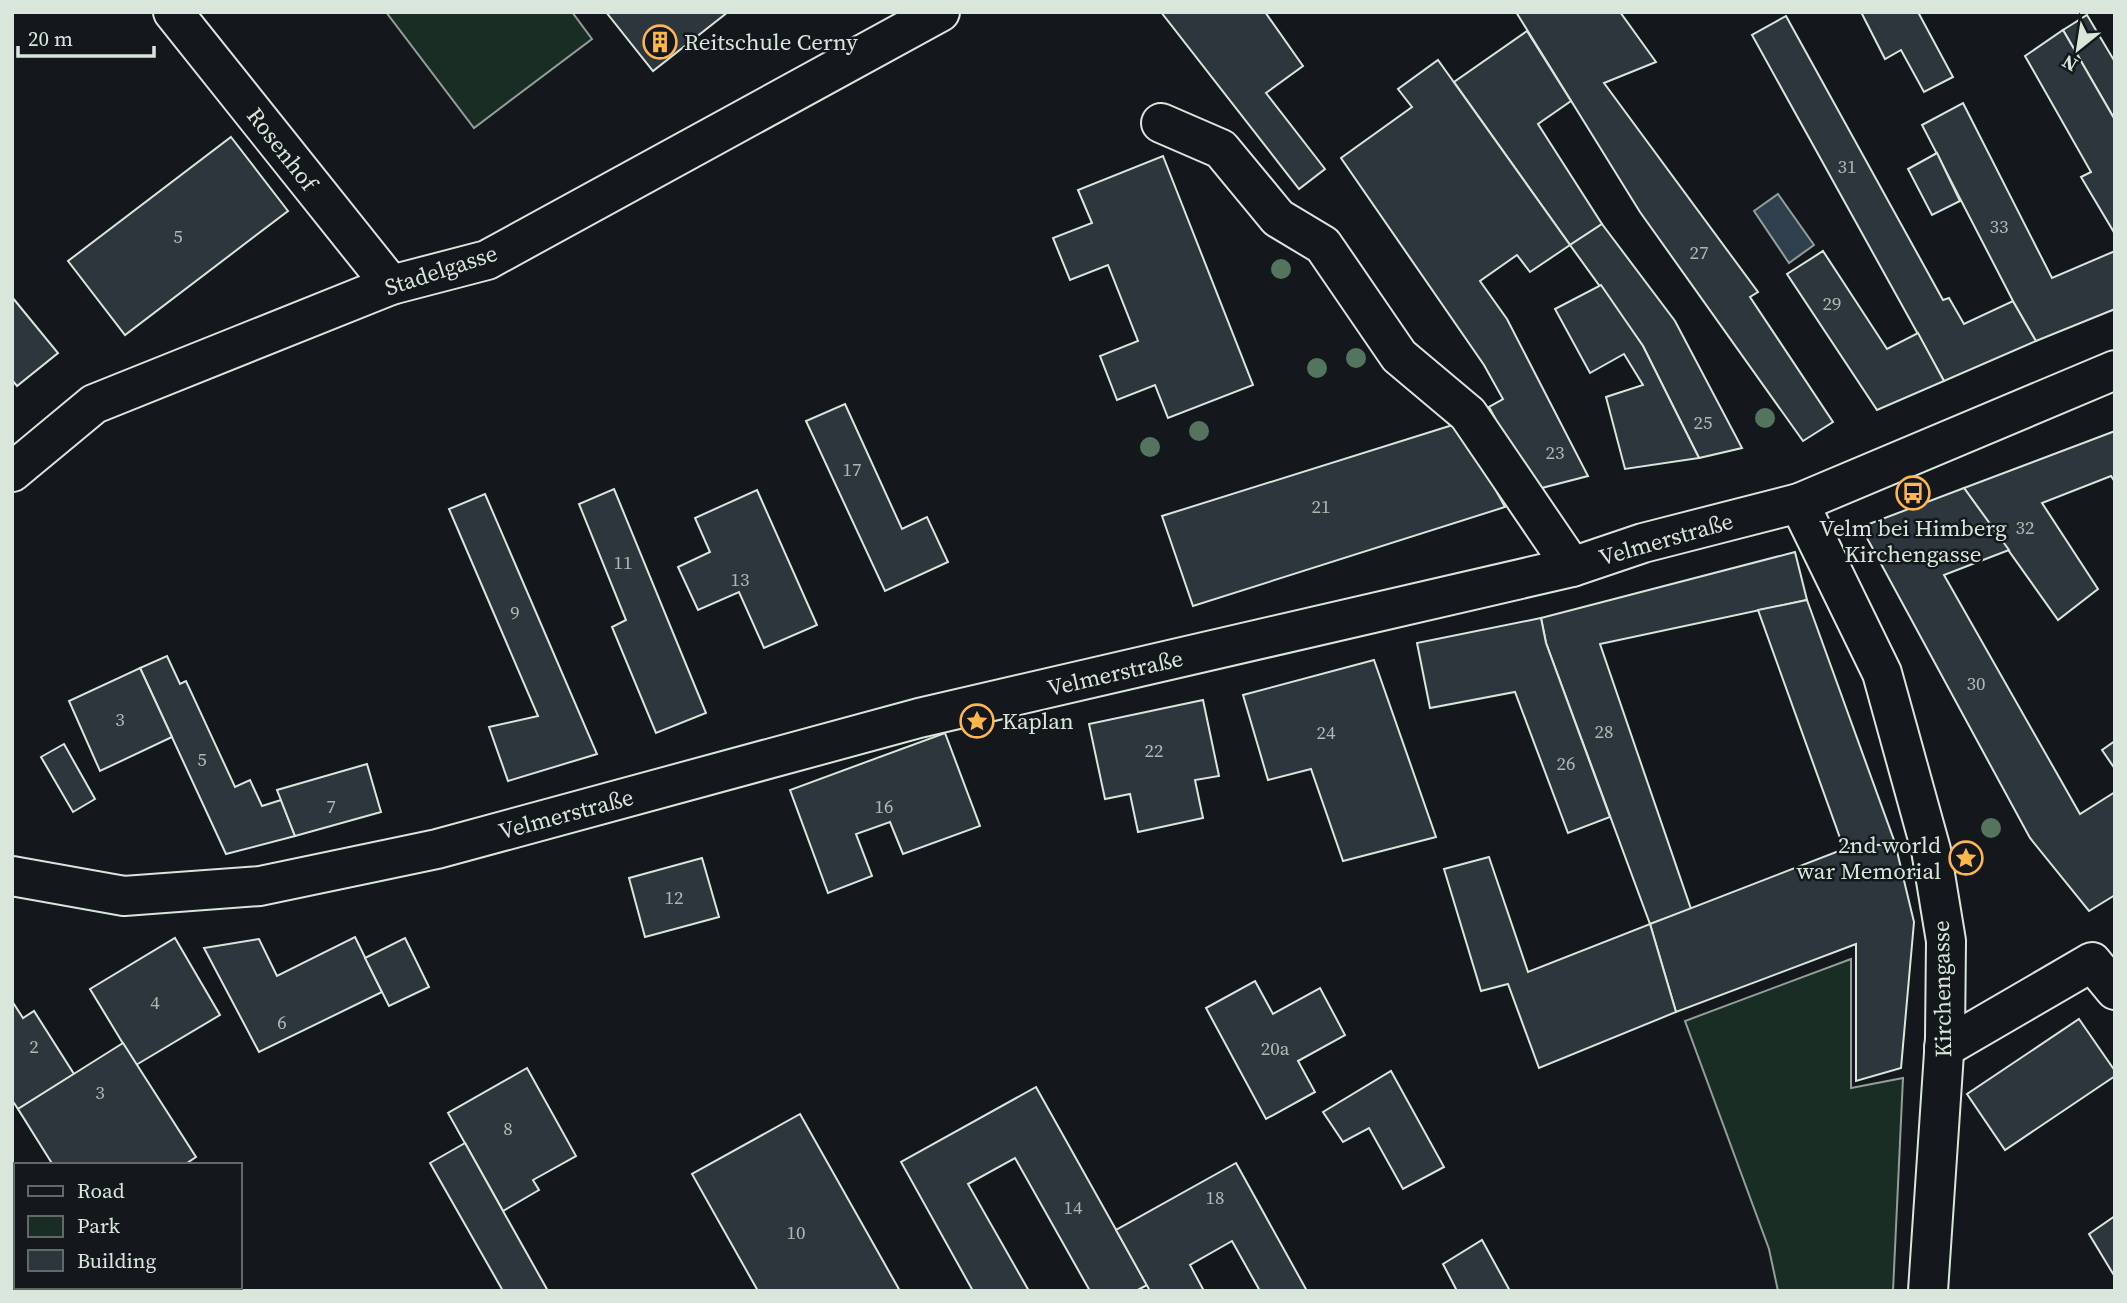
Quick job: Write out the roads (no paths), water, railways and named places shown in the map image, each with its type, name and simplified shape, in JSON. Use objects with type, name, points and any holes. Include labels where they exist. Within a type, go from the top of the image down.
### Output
[{"type":"street","name":"Rosenhof","points":[[173,12],[391,285]]},
{"type":"street","name":"Stadelgasse","points":[[12,472],[94,404],[391,285],[486,260],[940,12]]},
{"type":"street","points":[[1161,123],[1221,149],[1278,218],[1323,245],[1399,356],[1468,414],[1572,567]]},
{"type":"street","name":"Velmerstraße","points":[[12,876],[124,896],[260,886],[437,849],[919,718],[1572,567],[1643,543],[1799,503],[2115,370]]},
{"type":"street","name":"Kirchengasse","points":[[1799,503],[1882,673],[1931,850],[1946,941],[1944,1048],[1928,1291]]},
{"type":"street","points":[[1944,1048],[2092,962],[2115,990]]},
{"type":"water","points":[[1778,194],[1814,245],[1789,263],[1754,211]]},
{"type":"place","name":"Reitschule Cerny","points":[[660,42]]},
{"type":"place","name":"Velm bei Himberg Kirchengasse","points":[[1913,493]]},
{"type":"place","name":"Kaplan","points":[[977,721]]},
{"type":"place","name":"2nd world war Memorial","points":[[1966,858]]}]
